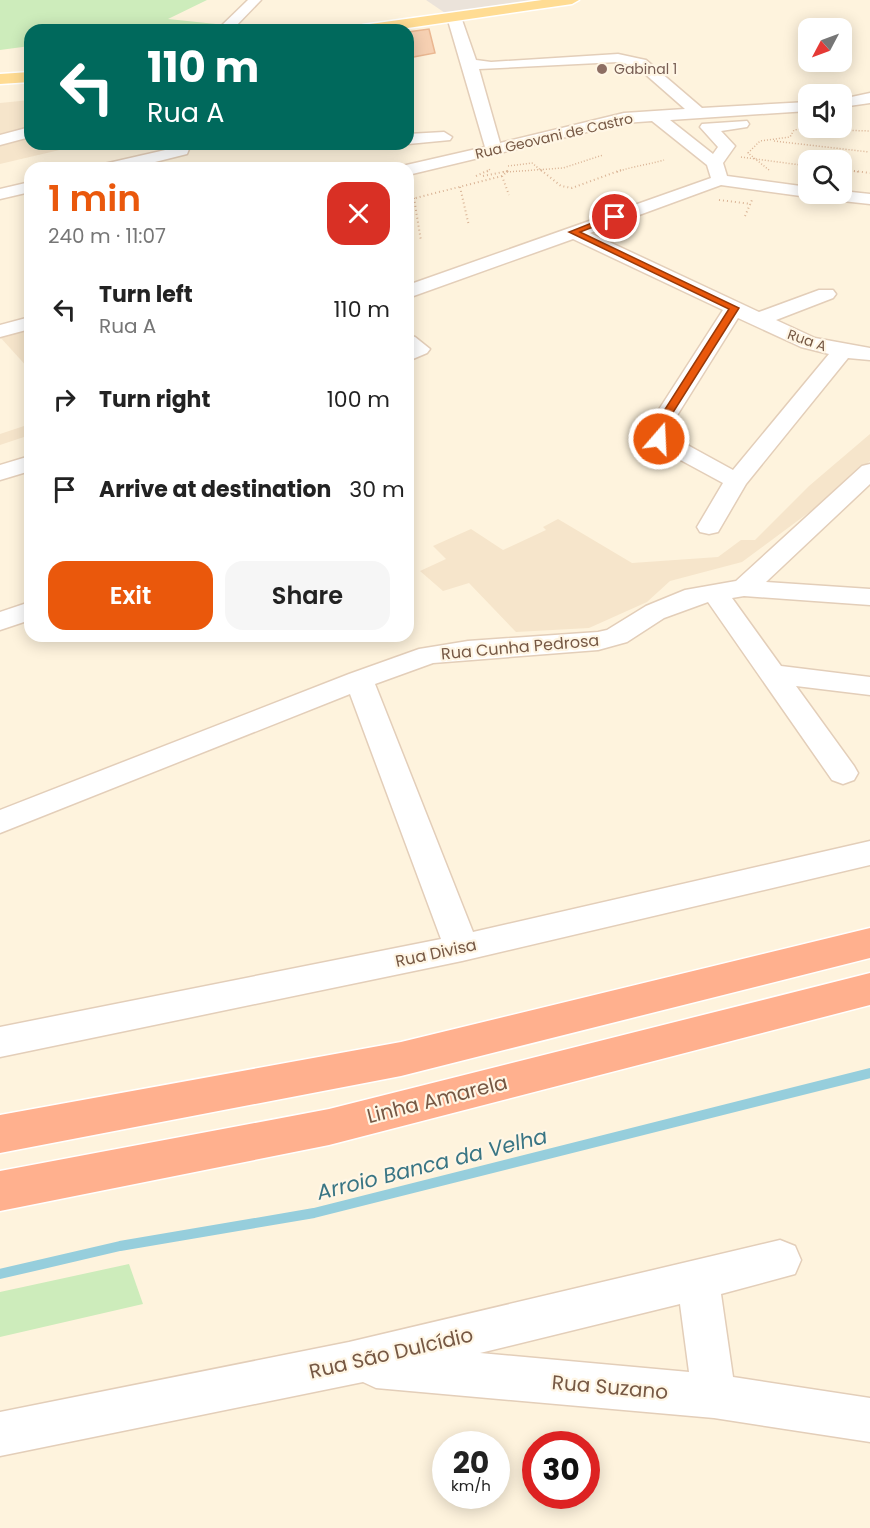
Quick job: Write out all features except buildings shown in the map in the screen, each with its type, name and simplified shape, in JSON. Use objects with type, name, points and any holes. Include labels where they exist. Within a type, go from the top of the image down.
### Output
[{"type":"highway","points":[[0,1134],[401,1059],[870,943]]},
{"type":"highway","name":"Linha Amarela","points":[[0,1191],[329,1127],[870,988]]},
{"type":"main road","points":[[405,24],[572,0]]},
{"type":"main road","points":[[0,79],[24,77]]},
{"type":"street","points":[[230,24],[255,0]]},
{"type":"street","points":[[454,17],[472,68],[481,168],[470,178]]},
{"type":"street","points":[[472,68],[618,58],[629,60],[641,63],[697,112]]},
{"type":"street","points":[[852,102],[868,100]]},
{"type":"street","name":"Rua Geovani de Castro","points":[[415,168],[624,118],[697,112],[798,119]]},
{"type":"street","points":[[654,115],[718,158]]},
{"type":"street","points":[[10,122],[24,121]]},
{"type":"street","points":[[720,180],[718,158],[727,146],[708,127],[798,121]]},
{"type":"street","points":[[0,140],[24,134]]},
{"type":"street","points":[[414,139],[444,137]]},
{"type":"street","points":[[480,152],[504,169]]},
{"type":"street","points":[[141,162],[180,154]]},
{"type":"street","points":[[414,290],[720,180],[798,191]]},
{"type":"street","points":[[0,194],[24,188]]},
{"type":"street","points":[[852,197],[870,199]]},
{"type":"street","name":"Rua A","points":[[573,232],[808,344],[843,351],[736,481],[710,527]]},
{"type":"street","points":[[758,320],[826,294]]},
{"type":"street","points":[[734,308],[660,425],[659,439],[736,481]]},
{"type":"street","points":[[0,331],[24,325]]},
{"type":"street","points":[[843,351],[870,354]]},
{"type":"street","points":[[0,473],[24,465]]},
{"type":"street","points":[[744,588],[870,471]]},
{"type":"street","name":"Rua Cunha Pedrosa","points":[[0,822],[359,680],[429,655],[598,641],[617,636],[655,612],[694,596],[744,588],[870,597]]},
{"type":"street","points":[[715,593],[843,773]]},
{"type":"street","points":[[0,622],[24,612]]},
{"type":"street","points":[[773,674],[870,686]]},
{"type":"street","points":[[359,680],[462,948]]},
{"type":"street","name":"Rua Divisa","points":[[0,1042],[462,948],[870,853]]},
{"type":"street","name":"Rua São Dulcídio","points":[[0,1434],[349,1364],[780,1260]]},
{"type":"street","points":[[698,1281],[714,1396]]},
{"type":"street","name":"Rua Suzano","points":[[349,1364],[714,1396],[870,1420]]},
{"type":"path","points":[[772,172],[748,153],[760,141],[790,137],[798,128]]},
{"type":"path","points":[[852,128],[870,131]]},
{"type":"path","points":[[764,140],[870,152]]},
{"type":"path","points":[[470,178],[484,181],[504,169],[563,168],[603,155]]},
{"type":"path","points":[[718,158],[798,165]]},
{"type":"path","points":[[421,241],[415,198],[470,178],[529,162],[561,186],[572,188],[636,165],[642,167],[664,160]]},
{"type":"path","points":[[504,169],[509,195]]},
{"type":"path","points":[[852,171],[870,173]]},
{"type":"path","points":[[470,178],[484,181]]},
{"type":"path","points":[[469,226],[470,178]]},
{"type":"path","points":[[714,201],[751,204]]},
{"type":"shaded area","points":[[426,0],[552,0],[448,15]]},
{"type":"shaded area","points":[[24,101],[24,150],[60,150],[0,164],[0,103]]},
{"type":"shaded area","points":[[24,331],[24,363],[0,337]]},
{"type":"shaded area","points":[[24,426],[24,437],[0,445],[0,434]]},
{"type":"shaded area","points":[[870,434],[870,461],[823,502],[742,562],[670,581],[647,602],[589,628],[516,632],[469,583],[443,591],[420,571],[446,559],[433,546],[471,529],[503,550],[546,530],[543,527],[558,519],[632,563],[718,557],[741,540],[755,540],[809,486]]},
{"type":"green space","points":[[0,0],[207,0],[168,19],[216,24],[24,24],[24,47],[0,50]]},
{"type":"green space","points":[[129,1264],[143,1304],[0,1337],[0,1292]]},
{"type":"waterway","name":"Arroio Banca da Velha","points":[[0,1274],[120,1246],[314,1213],[870,1073]]},
{"type":"place","name":"Gabinal 1","points":[[602,69]]},
{"type":"route","points":[[615,217],[573,232],[734,308],[660,425],[659,439]]}]
